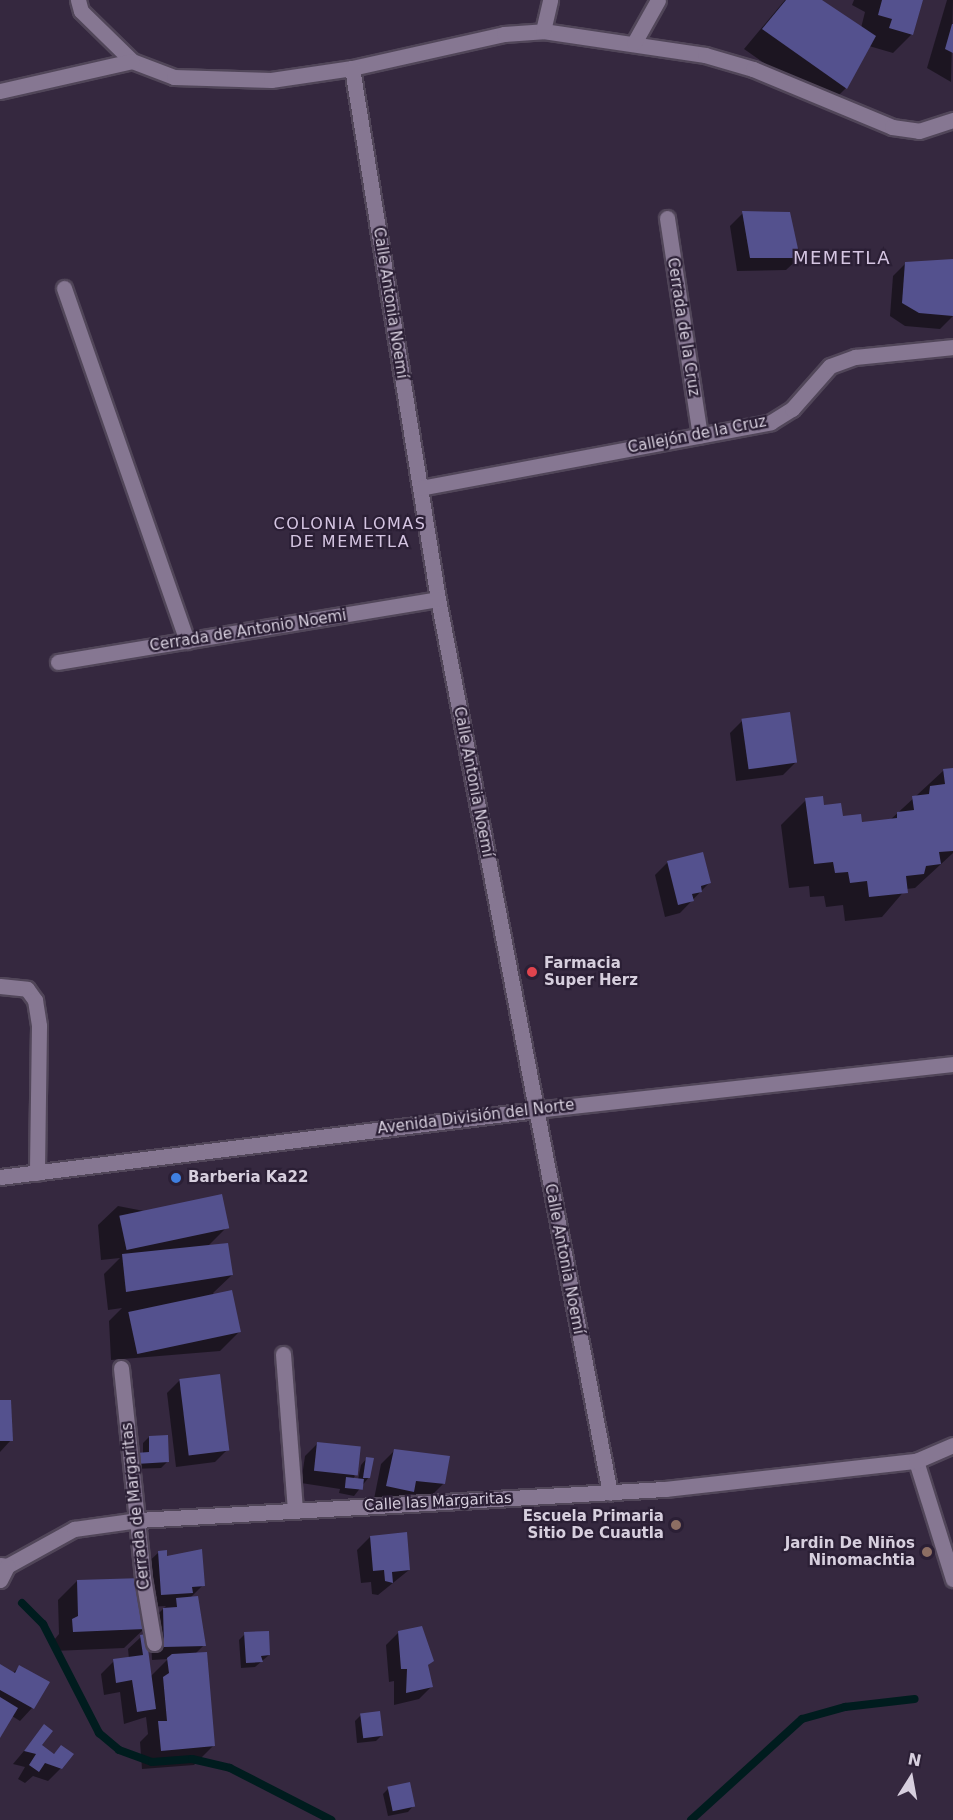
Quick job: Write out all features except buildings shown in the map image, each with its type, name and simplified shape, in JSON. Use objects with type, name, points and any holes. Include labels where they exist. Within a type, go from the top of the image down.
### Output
[{"type":"street","points":[[78,0],[81,10],[132,62],[174,77],[210,81],[271,80],[352,68],[504,34],[543,31],[705,55],[753,69],[892,127],[919,131],[953,120]]},
{"type":"street","points":[[543,31],[550,0]]},
{"type":"street","points":[[634,43],[658,0]]},
{"type":"street","points":[[0,91],[132,62]]},
{"type":"street","name":"Calle Antonia Noemí","points":[[352,68],[438,599],[610,1493]]},
{"type":"street","name":"Cerrada de la Cruz","points":[[667,218],[700,436]]},
{"type":"street","points":[[64,288],[187,641]]},
{"type":"street","name":"Callejón de la Cruz","points":[[420,488],[771,422],[792,409],[831,366],[855,357],[953,347]]},
{"type":"street","name":"Cerrada de Antonio Noemi","points":[[58,662],[438,599]]},
{"type":"street","points":[[0,986],[27,989],[35,1000],[39,1026],[37,1173]]},
{"type":"street","name":"Avenida División del Norte","points":[[0,1177],[536,1110],[953,1064]]},
{"type":"street","points":[[283,1354],[295,1510]]},
{"type":"street","name":"Cerrada de Margaritas","points":[[121,1368],[154,1643]]},
{"type":"street","name":"Calle las Margaritas","points":[[2,1570],[74,1529],[138,1520],[610,1493],[916,1461],[953,1445]]},
{"type":"street","points":[[916,1461],[953,1579]]},
{"type":"waterway","points":[[22,1603],[43,1624],[99,1733],[119,1750],[152,1762],[192,1759],[230,1768],[331,1820]]},
{"type":"waterway","points":[[691,1820],[802,1719],[845,1707],[915,1699]]},
{"type":"place","name":"Farmacia Super Herz","points":[[532,972]]},
{"type":"place","name":"Barberia Ka22","points":[[176,1178]]},
{"type":"place","name":"Escuela Primaria Sitio De Cuautla","points":[[676,1525]]},
{"type":"place","name":"Jardin De Niños Ninomachtia","points":[[927,1552]]},
{"type":"district","name":"MEMETLA","points":[[842,258]]},
{"type":"district","name":"COLONIA LOMAS DE MEMETLA","points":[[350,533]]}]
